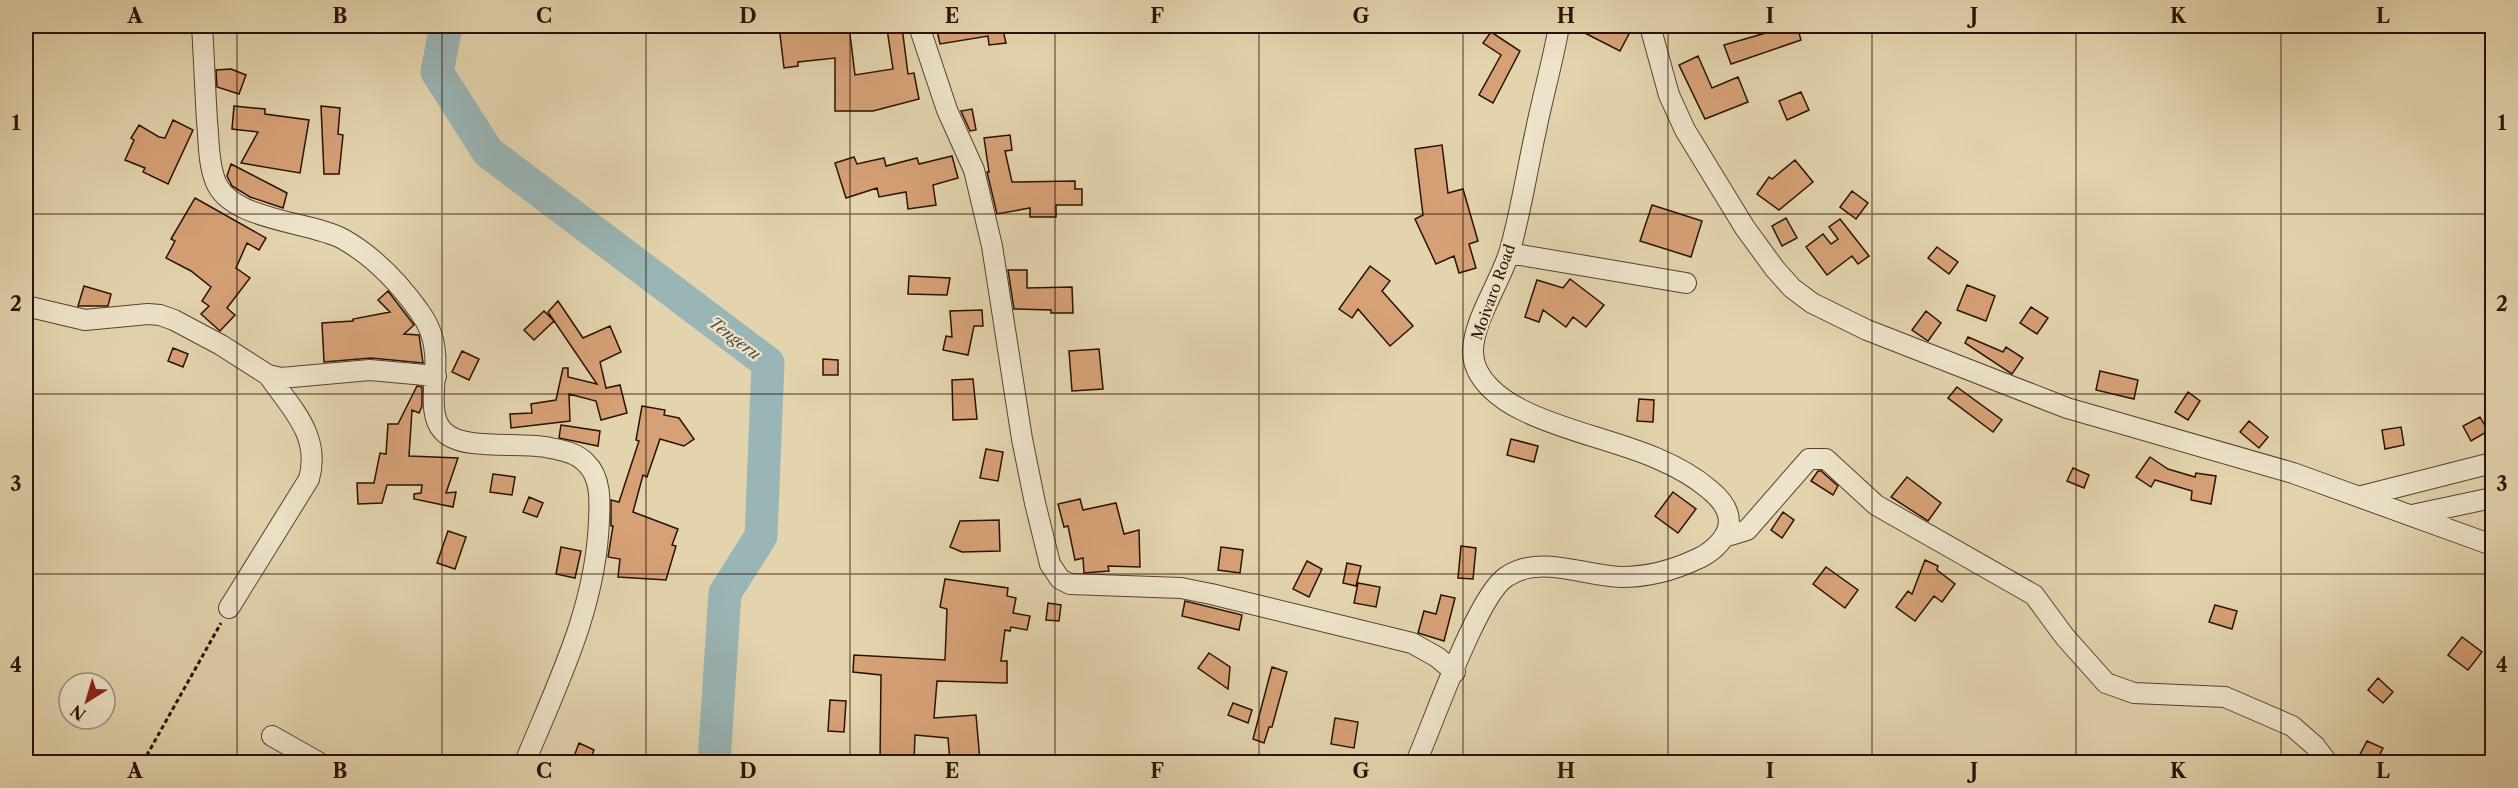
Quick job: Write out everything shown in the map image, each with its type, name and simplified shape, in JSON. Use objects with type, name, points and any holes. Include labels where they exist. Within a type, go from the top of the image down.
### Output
[{"type":"street","points":[[202,26],[209,145],[215,182],[220,190],[254,212],[326,230],[345,240],[379,265],[420,313],[431,332],[436,376],[436,421],[448,436],[472,442],[546,447],[567,452],[588,464],[594,475],[600,497],[598,555],[593,584],[568,658],[525,762]]},
{"type":"street","points":[[919,26],[947,110],[974,170],[992,246],[1027,470],[1050,564],[1060,579],[1071,584],[1181,588],[1211,594],[1404,640],[1424,648],[1455,672]]},
{"type":"street","name":"Moivaro Road","points":[[1559,26],[1509,253],[1476,332],[1473,351],[1475,366],[1484,382],[1520,409],[1547,422],[1653,458],[1693,478],[1721,500],[1727,512],[1728,526],[1724,537]]},
{"type":"street","points":[[1650,26],[1669,95],[1685,130],[1745,228],[1774,269],[1792,288],[1812,303],[1867,330],[2067,408],[2249,459],[2362,496],[2493,545]]},
{"type":"street","points":[[1509,253],[1686,283]]},
{"type":"street","points":[[26,306],[85,320],[148,314],[167,317],[221,345],[268,375],[308,433],[313,448],[313,463],[309,479],[229,608]]},
{"type":"street","points":[[268,375],[295,378],[340,371],[379,370],[436,376]]},
{"type":"street","points":[[1416,762],[1483,605],[1495,586],[1517,570],[1546,567],[1622,577],[1682,566],[1704,556],[1724,537],[1747,530],[1809,459],[1826,459],[1876,505],[2034,595],[2064,638],[2106,683],[2134,693],[2225,697],[2292,726],[2314,746],[2327,762]]},
{"type":"street","points":[[2362,496],[2493,463]]},
{"type":"street","points":[[2412,515],[2493,498]]},
{"type":"street","points":[[272,736],[318,762]]},
{"type":"path","points":[[143,762],[229,608]]},
{"type":"building","points":[[779,26],[793,26],[793,30],[849,26],[855,75],[893,69],[887,29],[902,27],[908,74],[914,73],[919,99],[873,111],[835,111],[835,58],[798,62],[798,66],[784,68]]},
{"type":"building","points":[[936,26],[1002,26],[1006,43],[989,45],[988,36],[940,44]]},
{"type":"building","points":[[1571,26],[1622,26],[1631,30],[1620,51]]},
{"type":"building","points":[[1797,26],[1801,40],[1731,64],[1724,45]]},
{"type":"building","points":[[1491,32],[1520,51],[1493,103],[1479,95],[1501,55],[1483,43]]},
{"type":"building","points":[[1698,56],[1712,88],[1738,77],[1748,102],[1705,119],[1679,65]]},
{"type":"building","points":[[231,69],[246,75],[239,94],[217,87],[216,70]]},
{"type":"building","points":[[1801,92],[1809,110],[1787,120],[1779,101]]},
{"type":"building","points":[[234,106],[265,109],[265,114],[309,120],[300,173],[241,163],[258,132],[232,129]]},
{"type":"building","points":[[321,106],[340,108],[338,134],[343,135],[339,174],[324,174]]},
{"type":"building","points":[[972,109],[976,130],[970,131],[961,111]]},
{"type":"building","points":[[173,120],[193,130],[168,184],[143,172],[145,168],[125,160],[134,140],[131,138],[139,125],[165,138]]},
{"type":"building","points":[[1010,135],[1012,150],[1005,151],[1012,182],[1075,181],[1075,189],[1082,189],[1082,205],[1056,205],[1056,217],[1030,217],[1030,208],[997,214],[987,172],[989,172],[984,138]]},
{"type":"building","points":[[1442,145],[1448,193],[1463,189],[1478,241],[1469,244],[1476,268],[1459,273],[1454,256],[1436,264],[1415,219],[1423,215],[1415,149]]},
{"type":"building","points":[[952,156],[958,178],[933,185],[936,205],[908,209],[906,192],[879,197],[877,188],[846,198],[835,163],[854,157],[857,164],[884,158],[886,166],[917,158],[919,164]]},
{"type":"building","points":[[1795,160],[1813,182],[1779,210],[1757,194],[1769,177],[1772,179]]},
{"type":"building","points":[[231,164],[287,193],[283,208],[250,197],[232,186],[227,176]]},
{"type":"building","points":[[1852,191],[1868,203],[1856,219],[1840,207]]},
{"type":"building","points":[[195,198],[266,238],[259,250],[247,243],[236,268],[250,278],[227,308],[235,315],[220,331],[201,314],[209,306],[202,301],[211,287],[191,271],[166,258],[175,241],[171,239]]},
{"type":"building","points":[[1652,205],[1702,221],[1691,257],[1640,241]]},
{"type":"building","points":[[1786,218],[1797,238],[1782,246],[1772,226]]},
{"type":"building","points":[[1840,219],[1869,256],[1858,264],[1852,256],[1827,275],[1806,247],[1823,234],[1831,244],[1838,239],[1829,227]]},
{"type":"building","points":[[1937,247],[1958,262],[1949,274],[1928,258]]},
{"type":"building","points":[[1370,266],[1390,281],[1382,291],[1413,326],[1390,346],[1358,309],[1352,318],[1339,309]]},
{"type":"building","points":[[1008,270],[1027,270],[1027,288],[1072,287],[1073,313],[1014,309]]},
{"type":"building","points":[[909,276],[950,278],[947,295],[908,294]]},
{"type":"building","points":[[1570,279],[1604,305],[1586,327],[1573,317],[1566,327],[1543,310],[1539,322],[1525,317],[1537,280],[1563,288]]},
{"type":"building","points":[[1967,285],[1995,296],[1986,321],[1957,310]]},
{"type":"building","points":[[84,286],[111,294],[108,306],[78,306]]},
{"type":"building","points":[[388,291],[414,325],[404,334],[419,335],[423,363],[371,358],[324,362],[322,323],[353,321],[353,319],[390,312],[378,300]]},
{"type":"building","points":[[558,301],[583,338],[610,326],[621,352],[600,362],[606,388],[620,385],[627,413],[601,420],[596,401],[569,394],[570,421],[511,428],[510,414],[532,413],[531,404],[556,400],[563,368],[568,368],[568,377],[597,384],[548,312]]},
{"type":"building","points":[[2031,307],[2048,318],[2037,334],[2020,323]]},
{"type":"building","points":[[982,310],[983,326],[974,326],[968,355],[943,350],[946,336],[952,337],[950,311]]},
{"type":"building","points":[[544,311],[554,321],[534,340],[524,330]]},
{"type":"building","points":[[1926,311],[1941,323],[1928,341],[1912,330]]},
{"type":"building","points":[[1968,337],[2003,352],[2006,347],[2023,358],[2012,374],[1965,343]]},
{"type":"building","points":[[173,348],[188,354],[183,367],[168,361]]},
{"type":"building","points":[[1099,349],[1103,389],[1072,391],[1069,351]]},
{"type":"building","points":[[462,351],[479,359],[469,380],[452,372]]},
{"type":"building","points":[[823,359],[838,360],[838,375],[823,375]]},
{"type":"building","points":[[2100,371],[2138,380],[2134,399],[2096,390]]},
{"type":"building","points":[[973,379],[977,419],[953,420],[952,380]]},
{"type":"building","points":[[417,386],[422,387],[422,406],[419,413],[412,410],[409,456],[458,458],[446,493],[456,492],[453,507],[414,499],[414,494],[421,493],[422,485],[387,485],[382,503],[358,504],[357,483],[374,483],[380,453],[386,454],[388,424],[398,424]]},
{"type":"building","points":[[1957,387],[2002,420],[1993,432],[1948,398]]},
{"type":"building","points":[[2188,392],[2200,401],[2188,420],[2175,412]]},
{"type":"building","points":[[1639,399],[1654,400],[1653,422],[1637,421]]},
{"type":"building","points":[[642,406],[665,410],[664,415],[679,418],[694,439],[684,446],[660,439],[647,477],[643,475],[633,512],[678,529],[672,545],[676,546],[666,580],[618,577],[620,559],[608,557],[613,526],[611,526],[611,500],[619,502],[639,441],[636,440]]},
{"type":"building","points":[[2480,417],[2488,431],[2471,441],[2463,426]]},
{"type":"building","points":[[2249,421],[2268,437],[2259,448],[2240,432]]},
{"type":"building","points":[[561,425],[600,431],[598,446],[559,438]]},
{"type":"building","points":[[2401,427],[2404,445],[2385,449],[2382,430]]},
{"type":"building","points":[[1511,439],[1538,446],[1534,462],[1507,455]]},
{"type":"building","points":[[986,449],[1003,452],[998,481],[980,478]]},
{"type":"building","points":[[2150,457],[2168,469],[2195,477],[2196,473],[2216,476],[2211,504],[2191,500],[2192,491],[2155,480],[2151,487],[2136,477]]},
{"type":"building","points":[[2073,468],[2089,475],[2084,488],[2067,481]]},
{"type":"building","points":[[1818,471],[1838,486],[1833,495],[1811,481]]},
{"type":"building","points":[[493,474],[515,477],[512,495],[490,492]]},
{"type":"building","points":[[1907,477],[1941,503],[1928,521],[1891,497]]},
{"type":"building","points":[[1673,492],[1696,509],[1678,533],[1655,516]]},
{"type":"building","points":[[529,497],[543,503],[537,517],[523,512]]},
{"type":"building","points":[[1080,499],[1083,510],[1116,503],[1124,534],[1139,530],[1140,567],[1108,566],[1109,571],[1084,573],[1083,558],[1075,560],[1068,526],[1064,527],[1058,504]]},
{"type":"building","points":[[1783,512],[1794,520],[1782,538],[1771,530]]},
{"type":"building","points":[[999,520],[1000,551],[962,552],[950,547],[960,521]]},
{"type":"building","points":[[448,531],[466,537],[455,569],[437,563]]},
{"type":"building","points":[[1461,546],[1476,548],[1473,579],[1458,578]]},
{"type":"building","points":[[561,547],[581,551],[575,578],[556,574]]},
{"type":"building","points":[[1221,547],[1243,550],[1240,573],[1218,570]]},
{"type":"building","points":[[1925,560],[1938,566],[1937,570],[1955,584],[1942,602],[1934,596],[1915,621],[1896,607],[1908,591],[1912,594]]},
{"type":"building","points":[[1307,561],[1322,569],[1309,597],[1293,589]]},
{"type":"building","points":[[1347,563],[1361,566],[1356,586],[1343,583]]},
{"type":"building","points":[[1826,567],[1858,590],[1845,608],[1813,584]]},
{"type":"building","points":[[945,579],[1008,588],[1007,596],[1016,598],[1013,613],[1030,616],[1027,630],[1011,627],[1010,631],[1005,630],[1001,661],[1007,661],[1007,683],[937,681],[934,718],[976,715],[980,761],[950,762],[948,738],[915,735],[914,762],[880,762],[881,675],[853,672],[854,655],[945,660],[947,609],[940,607]]},
{"type":"building","points":[[1358,583],[1380,587],[1376,607],[1354,603]]},
{"type":"building","points":[[1441,595],[1455,598],[1444,641],[1418,633],[1424,611],[1436,614]]},
{"type":"building","points":[[1185,601],[1242,615],[1239,630],[1182,616]]},
{"type":"building","points":[[1048,603],[1061,605],[1059,621],[1046,620]]},
{"type":"building","points":[[2215,605],[2237,611],[2232,629],[2209,622]]},
{"type":"building","points":[[2462,637],[2482,652],[2468,670],[2448,655]]},
{"type":"building","points":[[1209,653],[1230,667],[1228,689],[1198,668]]},
{"type":"building","points":[[1272,667],[1287,672],[1272,727],[1269,727],[1264,743],[1253,739]]},
{"type":"building","points":[[2378,678],[2393,692],[2383,703],[2368,690]]},
{"type":"building","points":[[830,700],[846,701],[844,732],[828,731]]},
{"type":"building","points":[[1233,703],[1252,710],[1248,723],[1228,715]]},
{"type":"building","points":[[1335,718],[1358,722],[1354,748],[1331,744]]},
{"type":"building","points":[[2367,741],[2383,748],[2376,762],[2356,762]]},
{"type":"building","points":[[579,743],[594,750],[589,762],[572,762]]},
{"type":"waterway","name":"Tengeru","points":[[446,26],[437,72],[488,152],[768,363],[761,536],[725,593],[714,762]]}]
